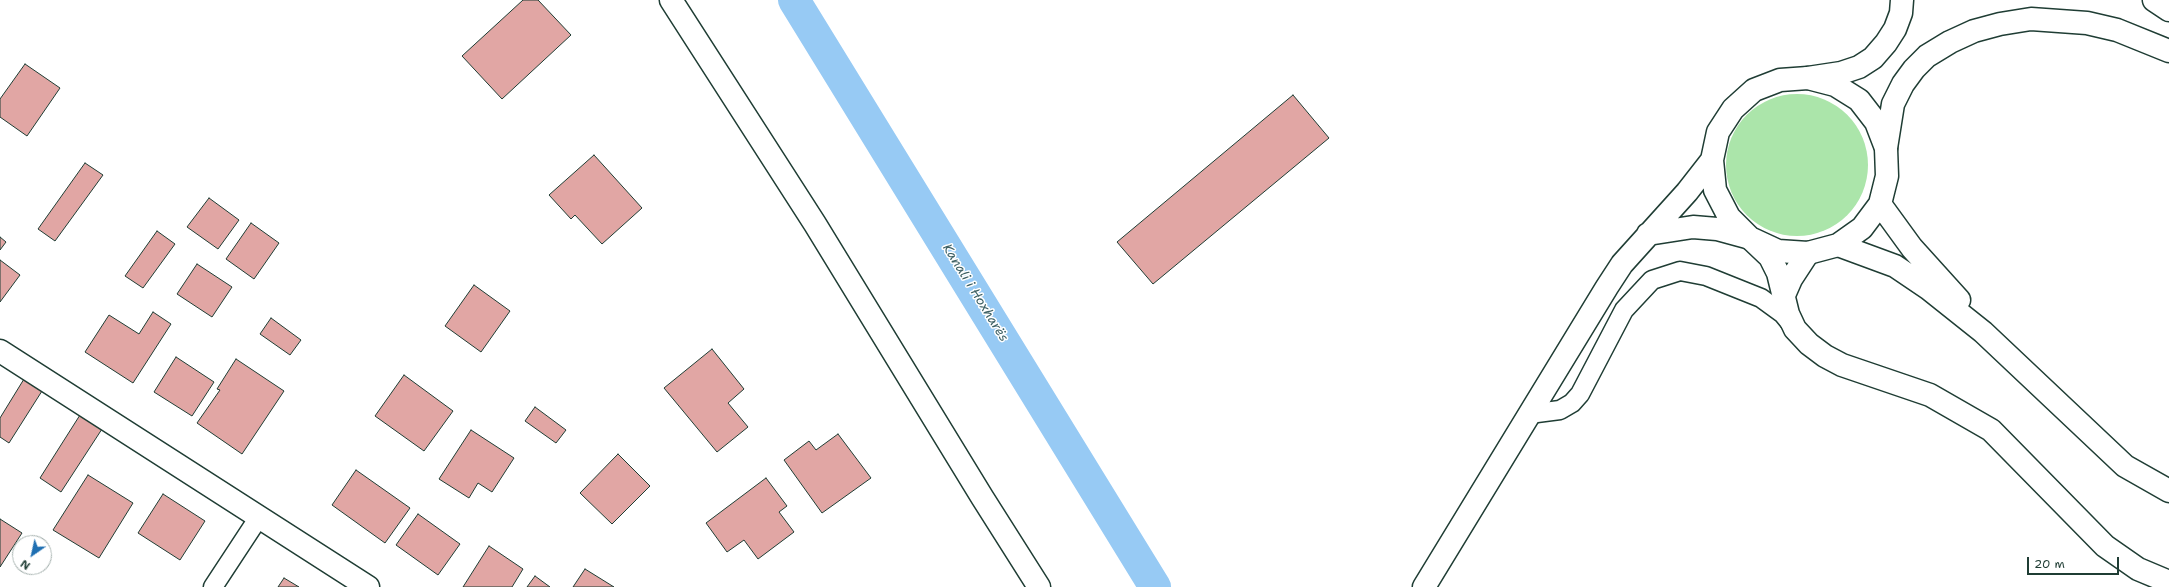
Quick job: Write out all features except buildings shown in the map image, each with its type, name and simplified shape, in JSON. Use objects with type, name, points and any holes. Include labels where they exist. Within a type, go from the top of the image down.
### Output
[{"type":"main road","points":[[670,0],[815,224],[982,497],[1040,587]]},
{"type":"main road","points":[[1902,0],[1901,13],[1895,29],[1886,43],[1873,58],[1859,67],[1841,73],[1808,78],[1780,80],[1754,90],[1733,109],[1718,132],[1712,160],[1715,190],[1729,217],[1770,257],[1778,273],[1788,314],[1795,329],[1809,344],[1825,356],[1842,365],[1930,395],[1991,430],[2105,546],[2138,568],[2169,582]]},
{"type":"main road","points":[[2154,0],[2169,10]]},
{"type":"main road","points":[[1648,234],[1693,227],[1717,229],[1750,238],[1778,251],[1808,253],[1838,245],[1862,228],[1880,204],[1887,176],[1886,148],[1893,104],[1903,84],[1914,69],[1927,56],[1974,31],[2000,24],[2031,19],[2080,22],[2118,30],[2169,51]]},
{"type":"main road","points":[[1808,78],[1835,85],[1859,100],[1876,122],[1886,148]]},
{"type":"main road","points":[[1424,587],[1622,264],[1687,192],[1712,160]]},
{"type":"main road","points":[[1880,204],[1912,248],[1967,309],[1983,332]]},
{"type":"main road","points":[[1838,245],[1895,266],[1929,289],[1983,332],[2125,466],[2169,491]]},
{"type":"main road","points":[[1784,295],[1791,280],[1808,253]]},
{"type":"main road","points":[[0,351],[368,587]]},
{"type":"lane","points":[[1529,414],[1560,410],[1572,403],[1580,394],[1624,310],[1652,280],[1680,271],[1706,276],[1761,298],[1783,314],[1795,329]]},
{"type":"lane","points":[[213,587],[259,517]]},
{"type":"green space","points":[[1797,94],[1818,97],[1842,110],[1852,120],[1865,144],[1868,165],[1865,186],[1852,210],[1842,220],[1818,233],[1797,236],[1776,233],[1752,220],[1742,210],[1729,186],[1726,165],[1729,144],[1742,120],[1752,110],[1776,97]]},
{"type":"waterway","name":"Kanali i Hoxharës","points":[[794,0],[1155,587]]}]
